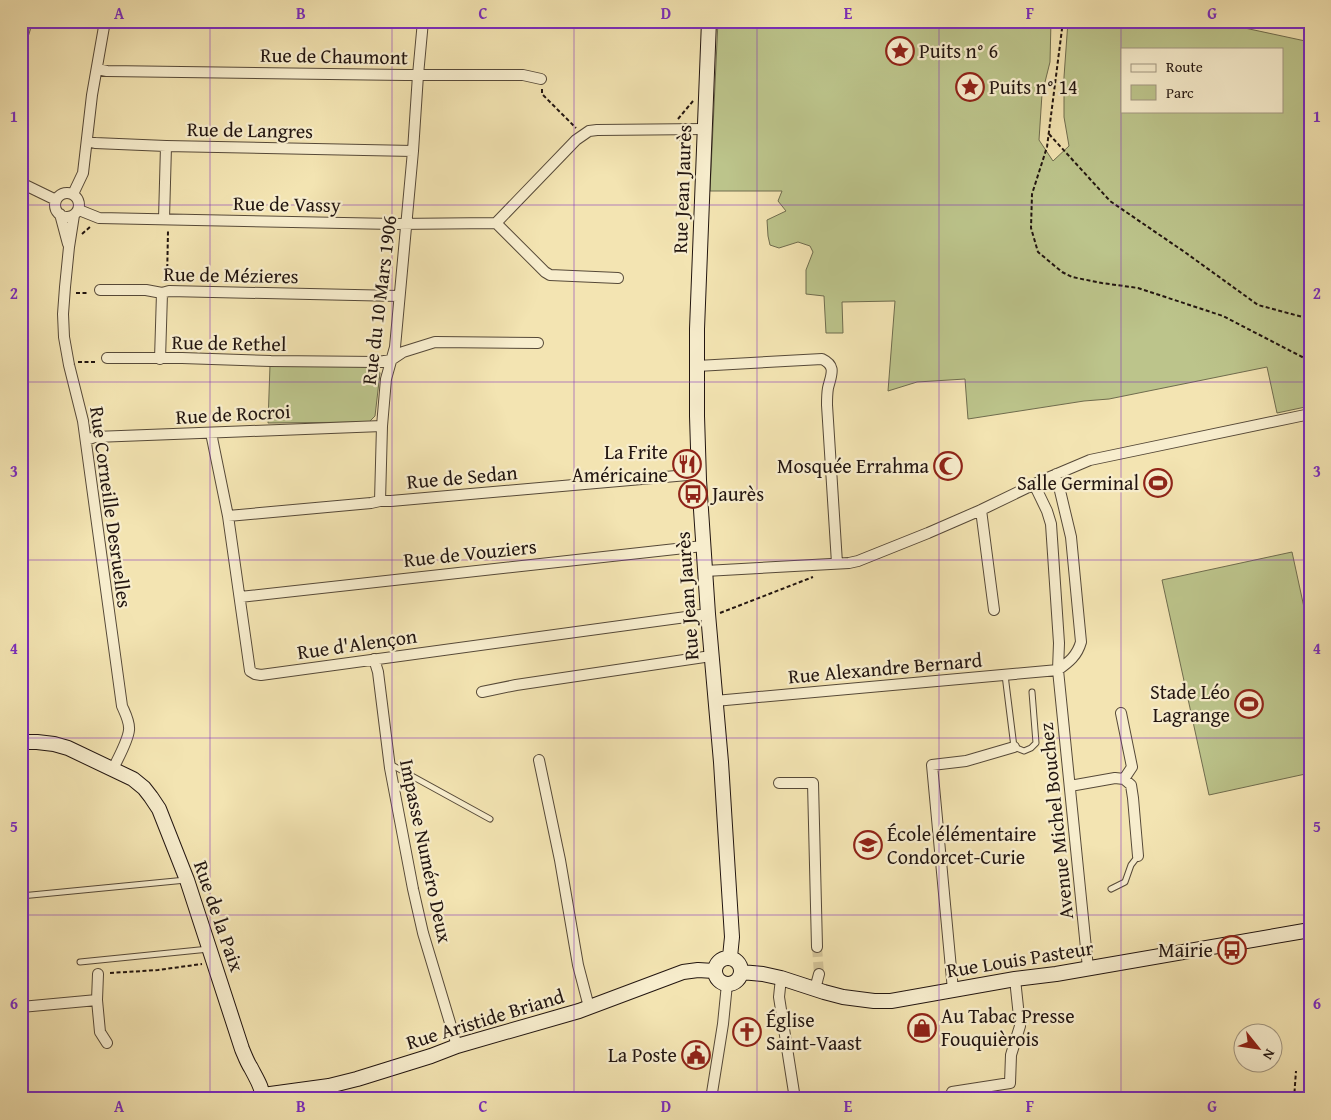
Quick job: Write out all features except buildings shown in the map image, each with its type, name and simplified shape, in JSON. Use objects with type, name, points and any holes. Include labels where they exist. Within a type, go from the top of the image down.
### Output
[{"type":"street","points":[[73,194],[83,173],[105,21]]},
{"type":"street","name":"Rue du 10 Mars 1906","points":[[380,501],[382,426],[386,379],[395,346],[423,21]]},
{"type":"street","name":"Rue Jean Jaurès","points":[[709,21],[697,329],[697,416],[705,572],[732,936],[730,958]]},
{"type":"street","name":"Rue de Chaumont","points":[[97,69],[107,71],[523,75],[541,79]]},
{"type":"street","points":[[618,278],[550,275],[496,223],[582,135],[589,131],[704,129]]},
{"type":"street","name":"Rue de Langres","points":[[86,142],[166,146],[413,151]]},
{"type":"street","points":[[164,219],[166,146]]},
{"type":"street","points":[[21,183],[56,200]]},
{"type":"street","points":[[63,193],[73,194],[78,198],[80,204],[76,212],[69,217],[64,217],[55,208],[56,200],[63,193]]},
{"type":"street","name":"Rue de Vassy","points":[[76,212],[99,218],[406,224],[496,223]]},
{"type":"street","name":"Rue Corneille Desruelles","points":[[76,212],[69,247],[63,314],[64,337],[83,421],[122,706],[129,725],[128,736],[113,768]]},
{"type":"street","name":"Rue Corneille Desruelles","points":[[60,214],[69,247]]},
{"type":"street","name":"Rue de Mézieres","points":[[100,290],[146,290],[162,293],[169,291],[399,296]]},
{"type":"street","points":[[160,359],[162,293]]},
{"type":"street","points":[[390,360],[403,352],[435,342],[538,343]]},
{"type":"street","name":"Rue de Rethel","points":[[107,358],[182,358],[270,362],[378,362],[390,360]]},
{"type":"street","points":[[697,366],[822,358],[829,364],[832,372],[827,405],[837,563]]},
{"type":"street","points":[[705,572],[858,561],[981,510],[1034,484],[1090,460],[1310,414]]},
{"type":"street","name":"Rue de Rocroi","points":[[86,440],[95,437],[382,426]]},
{"type":"street","name":"Rue d'Alençon","points":[[211,433],[228,516],[250,671],[255,674],[261,675],[708,614]]},
{"type":"street","name":"Rue de Sedan","points":[[228,516],[699,474]]},
{"type":"street","points":[[1056,474],[1071,537],[1081,642],[1076,655],[1058,670]]},
{"type":"street","name":"Avenue Michel Bouchez","points":[[1034,484],[1047,510],[1051,524],[1059,643],[1058,670],[1088,968]]},
{"type":"street","points":[[981,510],[994,610]]},
{"type":"street","name":"Rue de Vouziers","points":[[240,597],[704,546]]},
{"type":"street","points":[[482,692],[516,685],[711,656]]},
{"type":"street","name":"Impasse Numéro Deux","points":[[374,659],[378,672],[390,764],[411,880],[421,924],[457,1046]]},
{"type":"street","name":"Rue Alexandre Bernard","points":[[715,701],[1058,670]]},
{"type":"street","points":[[1121,713],[1132,767],[1124,779]]},
{"type":"street","name":"Rue de la Paix","points":[[21,742],[54,744],[68,748],[133,778],[151,797],[159,809],[187,880],[242,1049],[261,1097]]},
{"type":"street","points":[[953,990],[932,765],[966,761],[1014,747]]},
{"type":"street","points":[[539,760],[560,860],[578,965],[589,1007]]},
{"type":"street","points":[[1070,786],[1115,778],[1124,779],[1130,785],[1133,798],[1138,856]]},
{"type":"street","points":[[779,783],[812,783],[817,947]]},
{"type":"street","name":"Rue Louis Pasteur","points":[[741,972],[781,978],[843,997],[890,1001],[1309,931]]},
{"type":"street","points":[[730,958],[740,964],[741,972],[738,980],[732,984],[727,984],[718,980],[714,971],[715,966],[721,959],[730,958]]},
{"type":"street","name":"Rue Aristide Briand","points":[[261,1097],[329,1086],[366,1076],[457,1046],[578,1011],[683,972],[698,970],[714,971]]},
{"type":"street","points":[[98,974],[97,1000],[100,1032],[107,1043]]},
{"type":"street","points":[[815,989],[819,974]]},
{"type":"street","points":[[781,978],[779,997],[795,1099]]},
{"type":"street","points":[[952,1092],[1010,1083],[1011,1055],[1020,1026],[1015,980]]},
{"type":"street","points":[[712,1099],[727,984]]},
{"type":"street","points":[[21,1007],[97,1000]]},
{"type":"lane","points":[[1005,675],[1014,747],[1024,751],[1036,743],[1032,692]]},
{"type":"lane","points":[[390,764],[490,819]]},
{"type":"lane","points":[[1110,889],[1125,882],[1131,865],[1138,856]]},
{"type":"lane","points":[[21,896],[187,880]]},
{"type":"lane","points":[[80,962],[210,949]]},
{"type":"path","points":[[841,21],[853,28],[874,21]]},
{"type":"path","points":[[1064,21],[1047,147],[1032,194],[1031,228],[1038,252],[1062,272],[1072,277],[1138,288],[1223,316],[1310,361]]},
{"type":"path","points":[[541,79],[542,94],[582,135]]},
{"type":"path","points":[[1049,134],[1110,201],[1258,305],[1310,319]]},
{"type":"path","points":[[69,247],[78,246],[79,236],[92,225],[99,222],[99,218]]},
{"type":"path","points":[[162,293],[168,279],[168,225],[164,219]]},
{"type":"path","points":[[65,290],[72,293],[98,293],[100,290]]},
{"type":"path","points":[[68,359],[77,362],[104,362],[107,358]]},
{"type":"path","points":[[708,614],[722,612],[820,574],[821,564]]},
{"type":"path","points":[[98,974],[158,970],[214,963]]},
{"type":"path","points":[[1294,1099],[1296,1071]]},
{"type":"green space","points":[[21,21],[33,21],[24,50],[21,49]]},
{"type":"green space","points":[[718,21],[1051,21],[1050,62],[1042,94],[1039,140],[1053,161],[1069,146],[1064,117],[1064,77],[1068,21],[1212,21],[1310,42],[1310,406],[1277,413],[1267,367],[1109,399],[1084,401],[968,419],[965,379],[917,382],[888,391],[895,301],[842,302],[843,333],[826,333],[824,296],[806,294],[806,270],[813,252],[810,246],[798,242],[779,248],[770,245],[767,220],[786,211],[778,201],[782,191],[710,191]]},
{"type":"green space","points":[[270,365],[373,365],[380,373],[375,416],[369,422],[268,423]]},
{"type":"green space","name":"Stade Léo Lagrange","points":[[1292,552],[1310,635],[1310,773],[1209,795],[1162,580]]},
{"type":"tunnel","points":[[817,947],[819,974]]},
{"type":"place","name":"Puits n° 6","points":[[900,51]]},
{"type":"place","name":"Puits n° 14","points":[[970,87]]},
{"type":"place","name":"La Frite Américaine","points":[[687,464]]},
{"type":"place","name":"Mosquée Errahma","points":[[948,466]]},
{"type":"place","name":"Salle Germinal","points":[[1158,483]]},
{"type":"place","name":"Jaurès","points":[[693,494]]},
{"type":"place","name":"Stade Léo Lagrange","points":[[1249,704]]},
{"type":"place","name":"École élémentaire Condorcet-Curie","points":[[868,845]]},
{"type":"place","name":"Mairie","points":[[1232,950]]},
{"type":"place","name":"Au Tabac Presse Fouquièrois","points":[[922,1028]]},
{"type":"place","name":"Église Saint-Vaast","points":[[747,1032]]},
{"type":"place","name":"La Poste","points":[[696,1055]]}]
